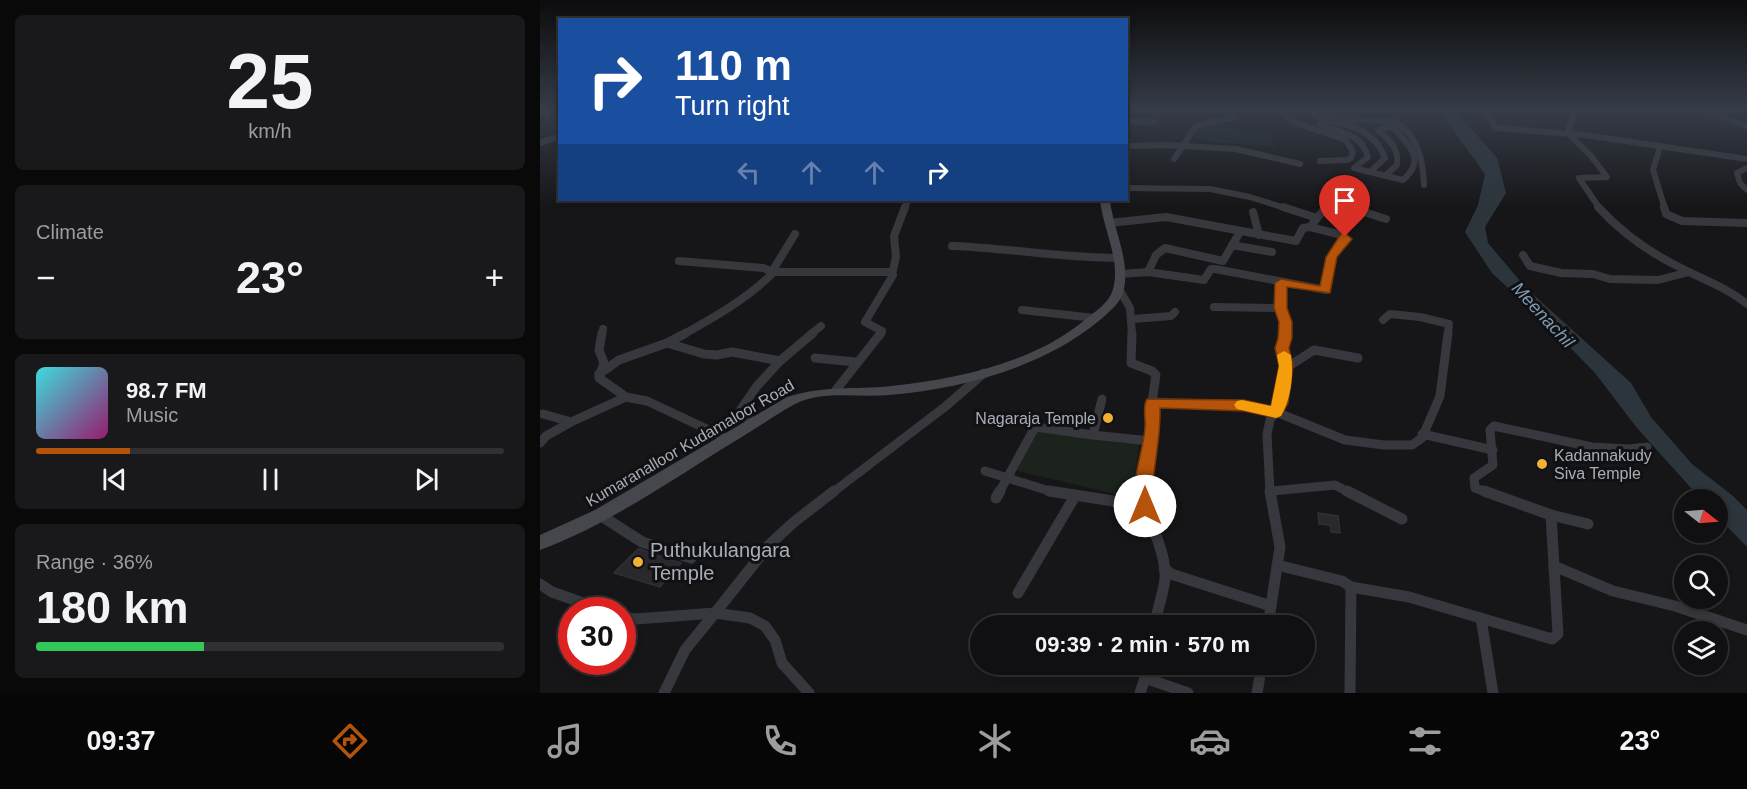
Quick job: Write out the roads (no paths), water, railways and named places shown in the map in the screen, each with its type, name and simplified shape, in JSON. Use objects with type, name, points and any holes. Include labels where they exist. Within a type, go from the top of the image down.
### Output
[{"type":"main road","points":[[1105,201],[1121,274],[1119,289]]},
{"type":"main road","name":"Kumaranalloor Kudamaloor Road","points":[[540,543],[600,515],[792,400],[836,390],[902,390],[987,371],[1056,346],[1095,318],[1116,298],[1119,289]]},
{"type":"street","points":[[1174,159],[1186,141]]},
{"type":"street","points":[[1320,161],[1325,159],[1345,161],[1351,158],[1353,152],[1347,141]]},
{"type":"street","points":[[1362,141],[1368,157],[1354,168],[1403,180],[1414,166],[1412,149],[1406,141]]},
{"type":"street","points":[[1368,172],[1379,165],[1384,158],[1377,141]]},
{"type":"street","points":[[1385,176],[1397,165],[1399,155],[1391,141]]},
{"type":"street","points":[[1415,141],[1424,168],[1424,184]]},
{"type":"street","points":[[1576,141],[1608,177],[1579,178],[1602,211],[1628,238],[1689,272],[1722,285],[1747,304]]},
{"type":"street","points":[[1623,141],[1747,159]]},
{"type":"street","points":[[1128,146],[1183,146],[1236,150],[1300,164]]},
{"type":"street","points":[[1660,147],[1653,170],[1666,214],[1682,221],[1747,223]]},
{"type":"street","points":[[1241,159],[1245,153]]},
{"type":"street","points":[[1747,168],[1737,173],[1740,183],[1747,190]]},
{"type":"street","points":[[1128,188],[1210,189],[1250,197],[1317,218]]},
{"type":"street","points":[[836,390],[882,331],[866,322],[892,274],[896,257],[894,236],[908,201]]},
{"type":"street","points":[[1310,227],[1330,202],[1386,219]]},
{"type":"street","points":[[1253,212],[1259,235]]},
{"type":"street","points":[[1109,223],[1162,217],[1296,241],[1304,228],[1310,227],[1346,239],[1331,257],[1326,290],[1281,283],[1215,268]]},
{"type":"street","points":[[1121,274],[1148,272],[1204,280],[1211,269],[1222,262],[1240,232]]},
{"type":"street","points":[[599,374],[619,360],[667,343],[708,321],[760,286],[774,271],[795,234]]},
{"type":"street","points":[[1232,245],[1272,252]]},
{"type":"street","points":[[952,246],[1005,248],[1081,258],[1118,258]]},
{"type":"street","points":[[1148,272],[1156,255],[1165,248],[1222,262]]},
{"type":"street","points":[[1523,255],[1530,266],[1561,273],[1593,274],[1610,279],[1658,280],[1689,272]]},
{"type":"street","points":[[679,261],[774,271],[892,274]]},
{"type":"street","points":[[1270,615],[1280,548],[1272,491],[1268,479],[1267,434],[1270,420],[1280,403],[1286,368],[1282,348],[1285,338],[1285,322],[1280,308],[1281,283]]},
{"type":"street","points":[[1119,289],[1133,319],[1131,363],[1156,373],[1152,402],[1153,427],[1144,487],[1145,506],[1165,578],[1157,615]]},
{"type":"street","points":[[1214,307],[1280,308]]},
{"type":"street","points":[[1022,310],[1095,318]]},
{"type":"street","points":[[1133,319],[1171,316],[1175,312]]},
{"type":"street","points":[[1152,402],[1244,405],[1276,412],[1345,440],[1412,445],[1419,442],[1435,413],[1440,396],[1449,324],[1438,320],[1390,314],[1383,320]]},
{"type":"street","points":[[754,423],[740,413],[741,409],[757,386],[780,361],[821,326]]},
{"type":"street","points":[[603,329],[598,345],[599,354],[604,363],[599,378],[626,397],[647,401],[728,439]]},
{"type":"street","points":[[667,343],[704,354],[717,355],[732,352],[780,361]]},
{"type":"street","points":[[1286,368],[1314,350],[1358,358]]},
{"type":"street","points":[[815,357],[856,362]]},
{"type":"street","points":[[664,693],[685,650],[769,545],[794,522],[946,406],[987,371]]},
{"type":"street","points":[[540,443],[546,436],[571,422],[626,397]]},
{"type":"street","points":[[1093,435],[1102,399]]},
{"type":"street","points":[[543,414],[571,422]]},
{"type":"street","points":[[1588,524],[1551,515],[1475,488],[1474,478],[1493,465],[1491,430],[1494,426],[1607,448],[1633,450],[1647,447]]},
{"type":"street","points":[[996,498],[1035,427],[1150,441]]},
{"type":"street","points":[[1422,434],[1493,450]]},
{"type":"street","points":[[985,471],[1030,487],[1145,506]]},
{"type":"street","points":[[1272,491],[1335,485],[1402,519]]},
{"type":"street","points":[[1018,593],[1055,526],[1075,496]]},
{"type":"street","points":[[600,515],[642,542],[691,558]]},
{"type":"street","points":[[1277,565],[1342,581],[1352,587],[1409,597],[1546,639],[1556,637],[1558,634],[1551,515]]},
{"type":"street","points":[[1554,566],[1613,591],[1675,606],[1747,630]]},
{"type":"street","points":[[1163,568],[1171,574],[1271,606]]},
{"type":"street","points":[[540,584],[552,592],[566,597]]},
{"type":"street","points":[[1350,693],[1352,587]]},
{"type":"street","points":[[636,619],[715,613],[743,615],[759,622],[774,636],[783,666],[800,679],[809,693]]},
{"type":"street","points":[[1481,618],[1493,693]]},
{"type":"street","points":[[1140,693],[1145,675]]},
{"type":"street","points":[[1154,675],[1188,693]]},
{"type":"street","points":[[1257,693],[1260,675]]},
{"type":"water","name":"Meenachil","points":[[1461,141],[1482,141],[1497,158],[1506,193],[1485,227],[1488,243],[1526,288],[1631,383],[1651,417],[1692,464],[1724,489],[1692,489],[1637,428],[1595,373],[1492,273],[1465,232],[1478,205],[1485,174]]},
{"type":"water","points":[[1728,492],[1747,510],[1747,547],[1728,527]]},
{"type":"place","name":"Nagaraja Temple","points":[[1108,418]]},
{"type":"place","name":"Kadannakudy Siva Temple","points":[[1542,464]]},
{"type":"place","name":"Puthukulangara Temple","points":[[638,562]]}]
